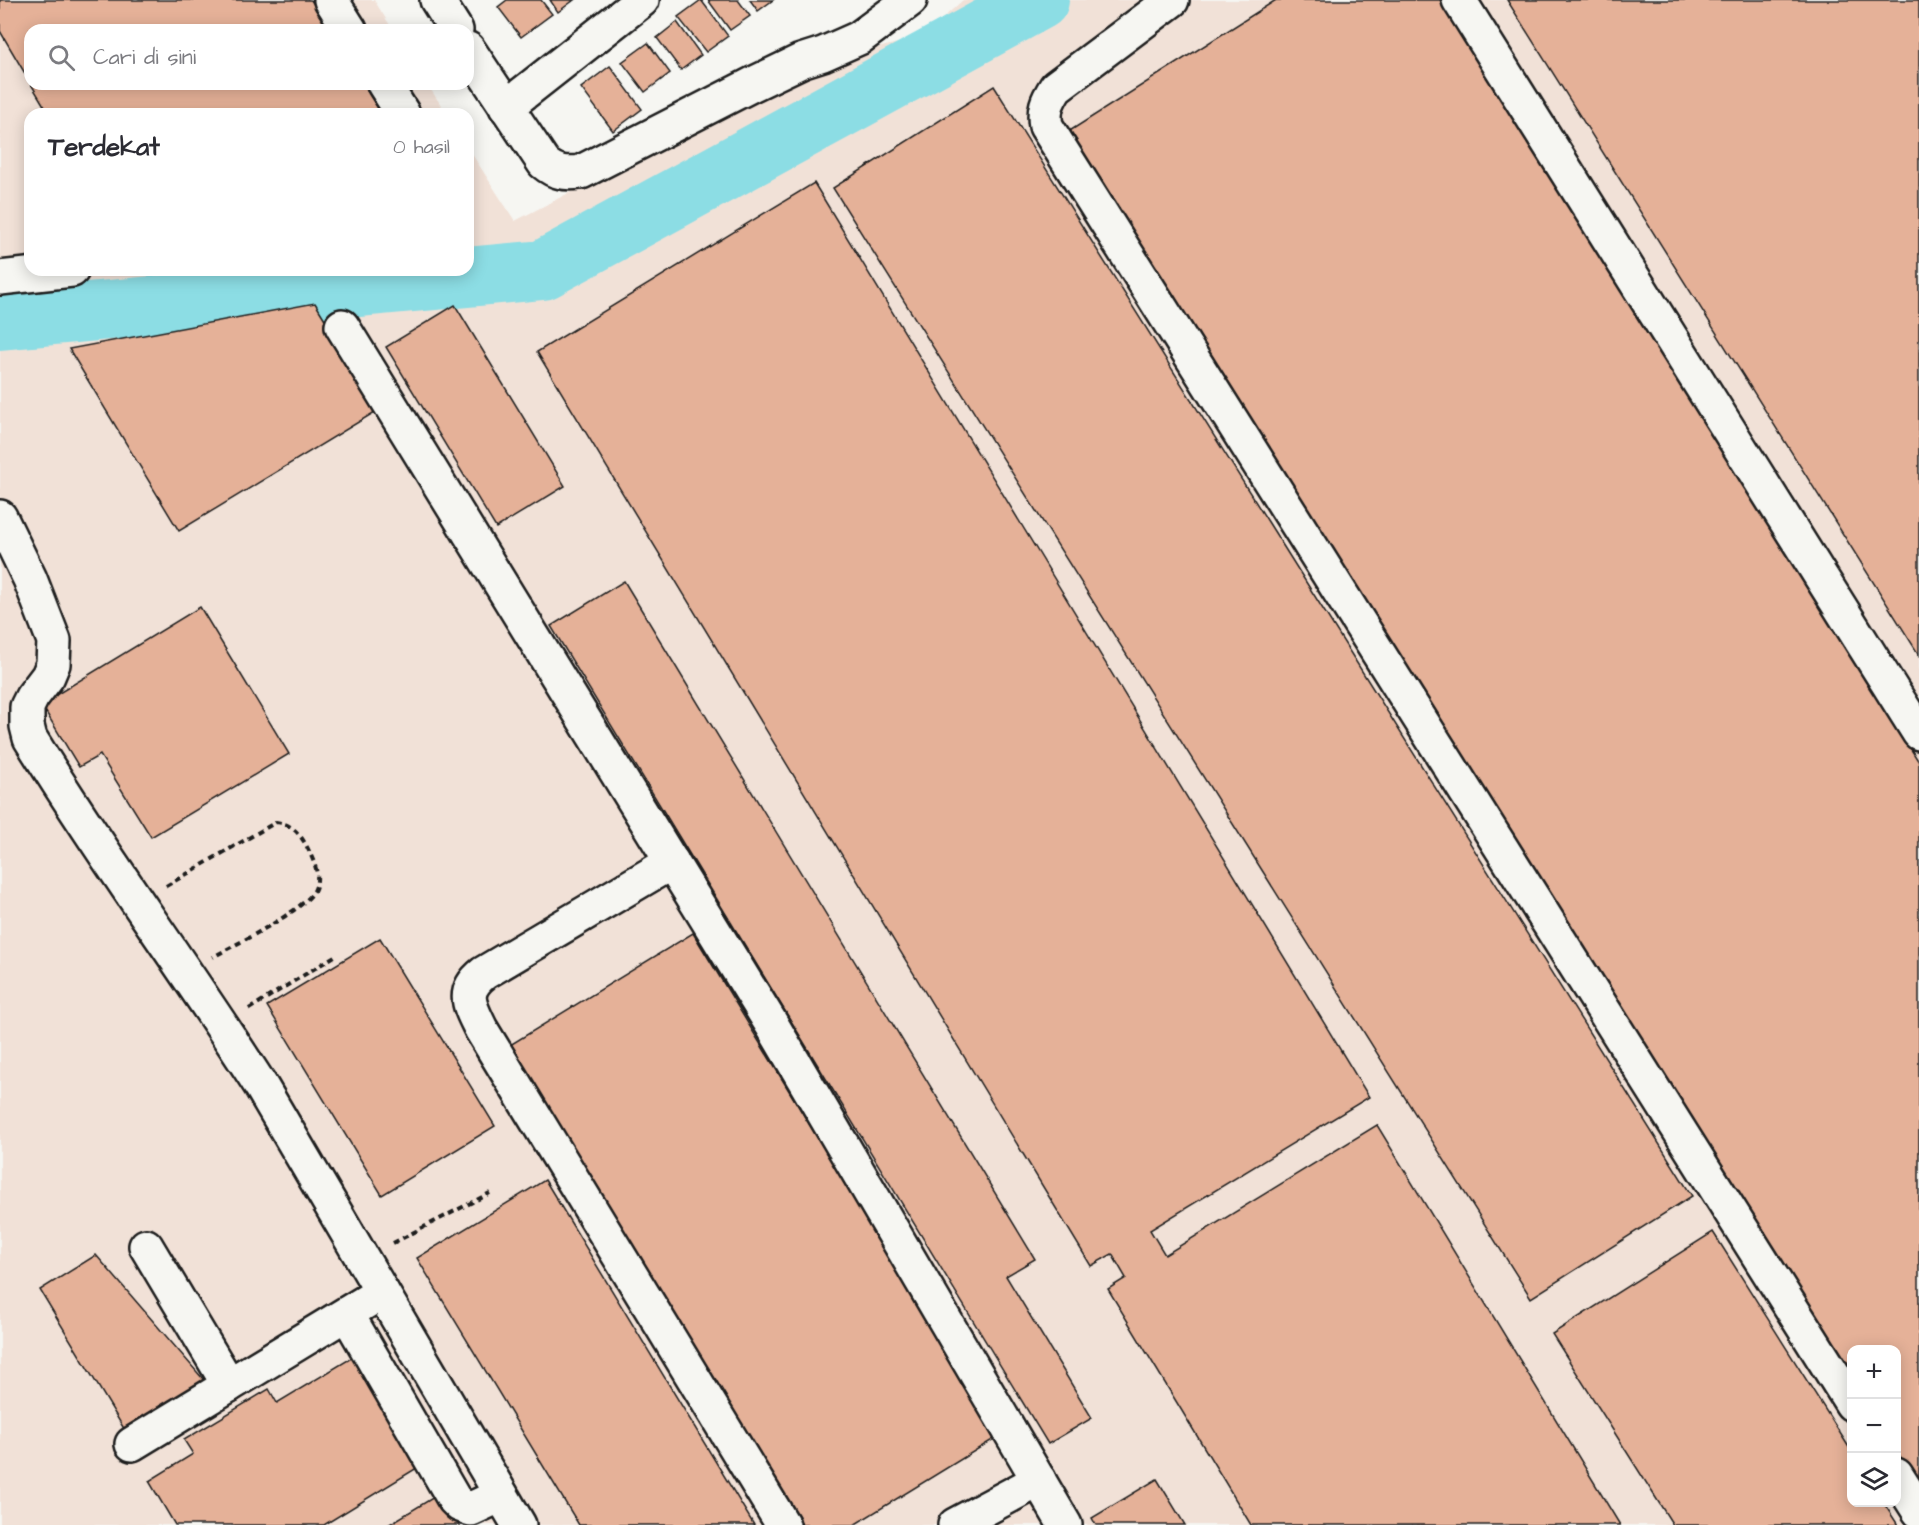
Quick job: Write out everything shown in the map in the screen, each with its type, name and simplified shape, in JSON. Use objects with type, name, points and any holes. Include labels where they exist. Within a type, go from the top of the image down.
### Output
[{"type":"street","points":[[331,0],[346,24]]},
{"type":"street","points":[[437,0],[452,24]]},
{"type":"street","points":[[506,107],[642,0]]},
{"type":"street","points":[[474,58],[544,163],[553,170],[565,174],[581,172],[753,84],[859,38],[910,0]]},
{"type":"street","points":[[1172,0],[1056,87],[1046,102],[1044,115],[1047,126],[1081,184],[1848,1399]]},
{"type":"street","points":[[1459,0],[1919,733]]},
{"type":"street","points":[[388,90],[399,108]]},
{"type":"street","points":[[0,278],[24,275]]},
{"type":"street","points":[[342,326],[778,1036],[1065,1525]]},
{"type":"street","points":[[0,517],[30,579],[54,641],[53,664],[48,676],[27,707],[27,726],[30,738],[137,903],[222,1025],[261,1086],[519,1525]]},
{"type":"street","points":[[672,862],[484,973],[472,986],[469,1001],[482,1029],[783,1525]]},
{"type":"street","points":[[146,1246],[229,1385]]},
{"type":"street","points":[[132,1444],[382,1292]]},
{"type":"street","points":[[347,1314],[454,1499],[460,1505],[471,1509],[501,1495]]},
{"type":"street","points":[[955,1525],[1039,1480]]},
{"type":"street","points":[[1901,1483],[1919,1511]]},
{"type":"path","points":[[137,903],[276,822],[287,824],[297,831],[316,866],[317,881],[314,892],[294,910],[185,973]]},
{"type":"path","points":[[222,1025],[338,954]]},
{"type":"path","points":[[363,1259],[490,1193]]},
{"type":"shaded area","points":[[0,0],[374,0],[389,24],[24,24],[24,90],[431,90],[443,108],[24,108],[24,276],[474,276],[474,157],[515,221],[820,62],[922,37],[963,0],[1919,0],[1919,1525],[0,1525]]},
{"type":"building","points":[[0,0],[311,0],[326,24],[24,24],[24,72],[0,31]]},
{"type":"building","points":[[507,0],[541,0],[552,14],[521,37],[498,7]]},
{"type":"building","points":[[550,0],[574,0],[558,12]]},
{"type":"building","points":[[701,0],[728,36],[706,52],[678,17]]},
{"type":"building","points":[[708,0],[738,0],[750,16],[730,30]]},
{"type":"building","points":[[750,0],[773,0],[758,11]]},
{"type":"building","points":[[1276,0],[1440,0],[1919,762],[1919,1486],[1901,1458],[1901,1345],[1847,1345],[1847,1371],[1068,132]]},
{"type":"building","points":[[1507,0],[1919,0],[1919,655]]},
{"type":"building","points":[[677,22],[701,55],[681,70],[657,38]]},
{"type":"building","points":[[648,43],[670,73],[645,92],[622,62]]},
{"type":"building","points":[[610,66],[642,109],[613,131],[581,88]]},
{"type":"building","points":[[994,86],[1692,1196],[1531,1298],[833,188]]},
{"type":"building","points":[[35,90],[368,90],[379,108],[45,108]]},
{"type":"building","points":[[814,183],[1369,1097],[1150,1230],[1165,1255],[1377,1125],[1620,1525],[1251,1525],[1108,1289],[1126,1278],[1112,1254],[1091,1266],[537,352]]},
{"type":"building","points":[[315,303],[380,409],[179,531],[69,349]]},
{"type":"building","points":[[455,305],[565,486],[496,528],[386,347]]},
{"type":"building","points":[[624,581],[1035,1259],[1006,1276],[1092,1418],[1048,1444],[551,626]]},
{"type":"building","points":[[200,607],[289,754],[151,837],[100,755],[79,767],[41,704]]},
{"type":"building","points":[[693,933],[999,1436],[854,1525],[802,1525],[510,1045]]},
{"type":"building","points":[[380,938],[495,1126],[382,1195],[267,1006]]},
{"type":"building","points":[[545,1180],[754,1525],[579,1525],[417,1258]]},
{"type":"building","points":[[1713,1232],[1847,1444],[1847,1507],[1886,1507],[1898,1525],[1673,1525],[1552,1334]]},
{"type":"building","points":[[96,1255],[210,1387],[129,1437],[40,1290]]},
{"type":"building","points":[[363,1351],[430,1460],[324,1525],[175,1525],[149,1481],[193,1454],[184,1440],[269,1389],[277,1403]]},
{"type":"building","points":[[1157,1479],[1185,1525],[1096,1525],[1092,1518]]},
{"type":"building","points":[[444,1491],[464,1525],[388,1525]]},
{"type":"waterway","points":[[0,320],[543,270],[1039,0]]}]
